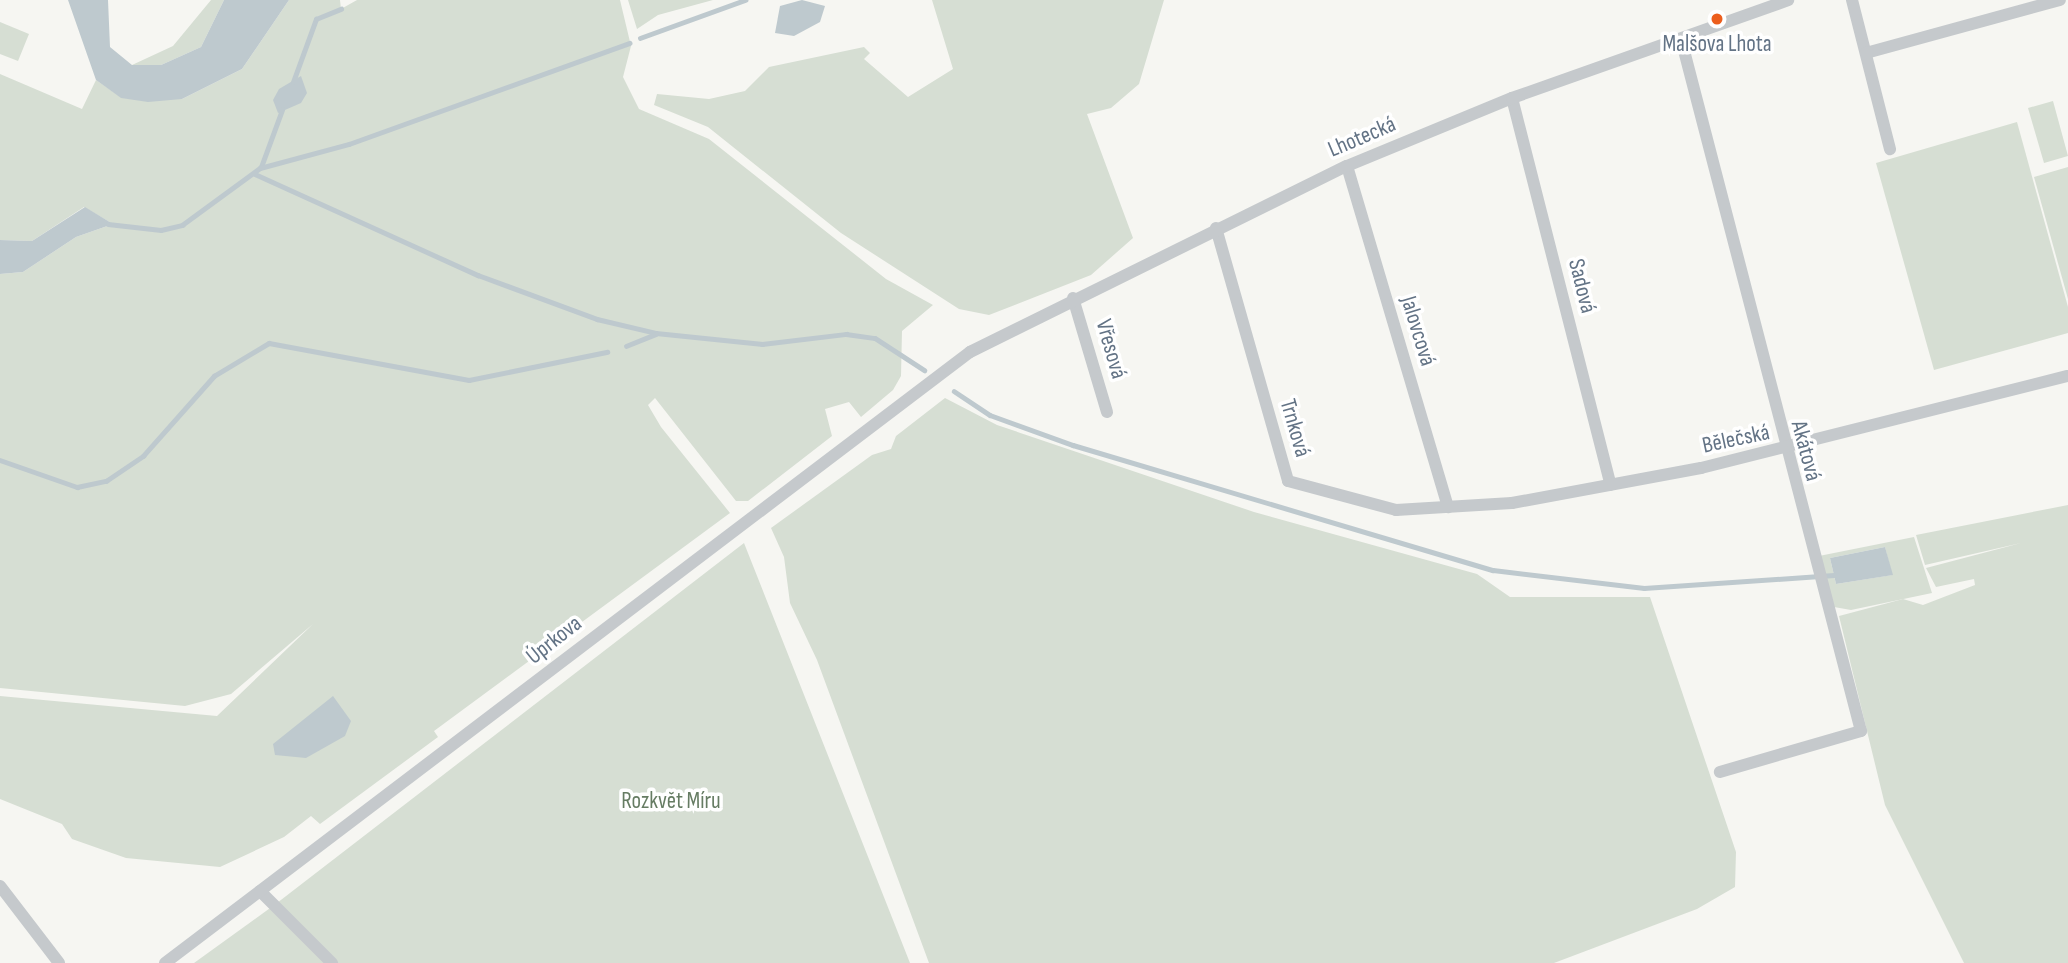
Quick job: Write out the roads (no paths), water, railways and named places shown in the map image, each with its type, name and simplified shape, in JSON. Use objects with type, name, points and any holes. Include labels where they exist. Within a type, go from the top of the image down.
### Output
[{"type":"street","name":"Lhotecká","points":[[970,352],[1073,298],[1347,166],[1512,98],[1788,0]]},
{"type":"street","points":[[1852,0],[1890,149]]},
{"type":"street","points":[[1866,53],[2060,0]]},
{"type":"street","name":"Akátová","points":[[1681,39],[1784,450],[1861,731],[1720,772]]},
{"type":"street","name":"Sadová","points":[[1512,98],[1611,485]]},
{"type":"street","name":"Jalovcová","points":[[1347,166],[1448,507]]},
{"type":"street","name":"Trnková","points":[[1216,228],[1288,481],[1396,510],[1448,507]]},
{"type":"street","name":"Vřesová","points":[[1073,298],[1107,412]]},
{"type":"street","name":"Úprkova","points":[[165,963],[970,352]]},
{"type":"street","name":"Bělečská","points":[[1448,507],[1611,485],[1784,450],[2068,376]]},
{"type":"street","points":[[0,886],[59,963]]},
{"type":"street","points":[[260,891],[332,963]]},
{"type":"waterway","points":[[640,38],[745,0]]},
{"type":"waterway","points":[[293,82],[316,19],[341,9]]},
{"type":"waterway","points":[[108,224],[161,230],[182,225],[260,168],[349,144],[629,43]]},
{"type":"waterway","points":[[261,167],[282,110]]},
{"type":"waterway","points":[[255,174],[478,275],[597,319],[656,333],[762,344],[846,334],[875,338],[924,370]]},
{"type":"waterway","points":[[626,346],[656,334]]},
{"type":"waterway","points":[[0,460],[77,487],[106,481],[143,456],[214,376],[269,343],[469,380],[607,352]]},
{"type":"waterway","points":[[954,391],[990,415],[1073,445],[1493,570],[1644,588],[1834,575]]},
{"type":"place","name":"Malšova Lhota","points":[[1717,19]]},
{"type":"park label","name":"Rozkvět Míru","points":[[671,801]]}]
